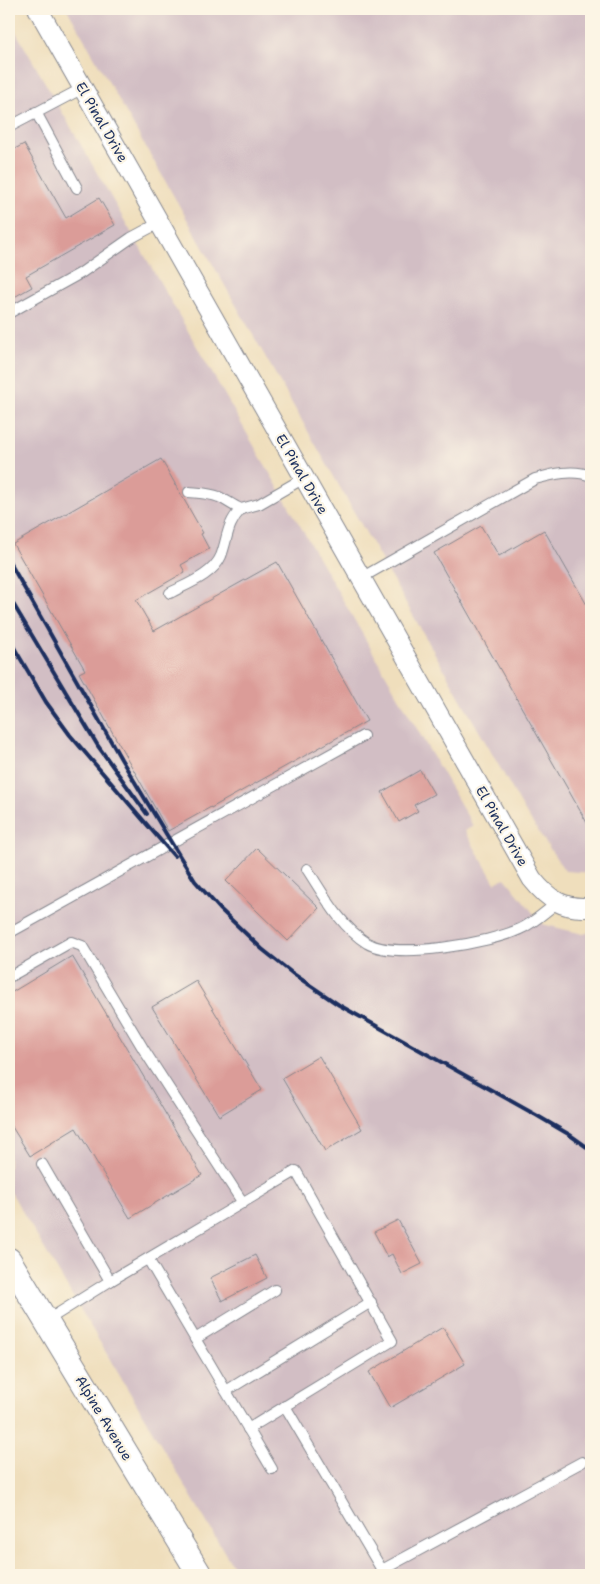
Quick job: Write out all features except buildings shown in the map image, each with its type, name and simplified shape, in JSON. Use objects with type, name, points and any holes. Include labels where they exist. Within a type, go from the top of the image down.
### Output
[{"type":"street","name":"El Pinal Drive","points":[[38,9],[532,878],[544,894],[558,902],[572,907],[591,907]]},
{"type":"street","name":"Alpine Avenue","points":[[9,1260],[200,1575]]},
{"type":"lane","points":[[9,127],[83,88]]},
{"type":"lane","points":[[36,112],[77,188]]},
{"type":"lane","points":[[9,313],[81,273],[131,238],[159,223]]},
{"type":"lane","points":[[361,578],[535,479],[556,473],[584,473],[591,476]]},
{"type":"lane","points":[[170,593],[207,573],[220,558],[232,519],[240,509],[259,504],[304,478]]},
{"type":"lane","points":[[189,492],[205,493],[220,497],[240,509]]},
{"type":"lane","points":[[9,933],[363,736]]},
{"type":"lane","points":[[307,869],[348,929],[368,944],[390,950],[438,948],[508,935],[523,928],[558,902]]},
{"type":"lane","points":[[9,977],[71,942],[82,946],[144,1050],[243,1203]]},
{"type":"lane","points":[[42,1164],[110,1281]]},
{"type":"lane","points":[[45,1322],[110,1281],[296,1171],[392,1341],[248,1429]]},
{"type":"lane","points":[[148,1259],[272,1469]]},
{"type":"lane","points":[[195,1339],[275,1290]]},
{"type":"lane","points":[[226,1391],[371,1302]]},
{"type":"lane","points":[[285,1406],[382,1570],[582,1462]]},
{"type":"shaded area","points":[[67,9],[591,9],[591,873],[565,871],[527,815]]},
{"type":"shaded area","points":[[9,20],[473,826],[465,831],[495,883],[505,878],[542,924],[583,934],[591,932],[591,1575],[238,1575],[9,1189]]},
{"type":"railway","points":[[9,561],[121,759],[171,842],[195,881],[220,909],[262,949],[292,973],[339,1005],[536,1115],[591,1150]]},
{"type":"railway","points":[[9,597],[98,746],[147,814]]},
{"type":"railway","points":[[9,639],[46,702],[70,735],[174,856]]}]
